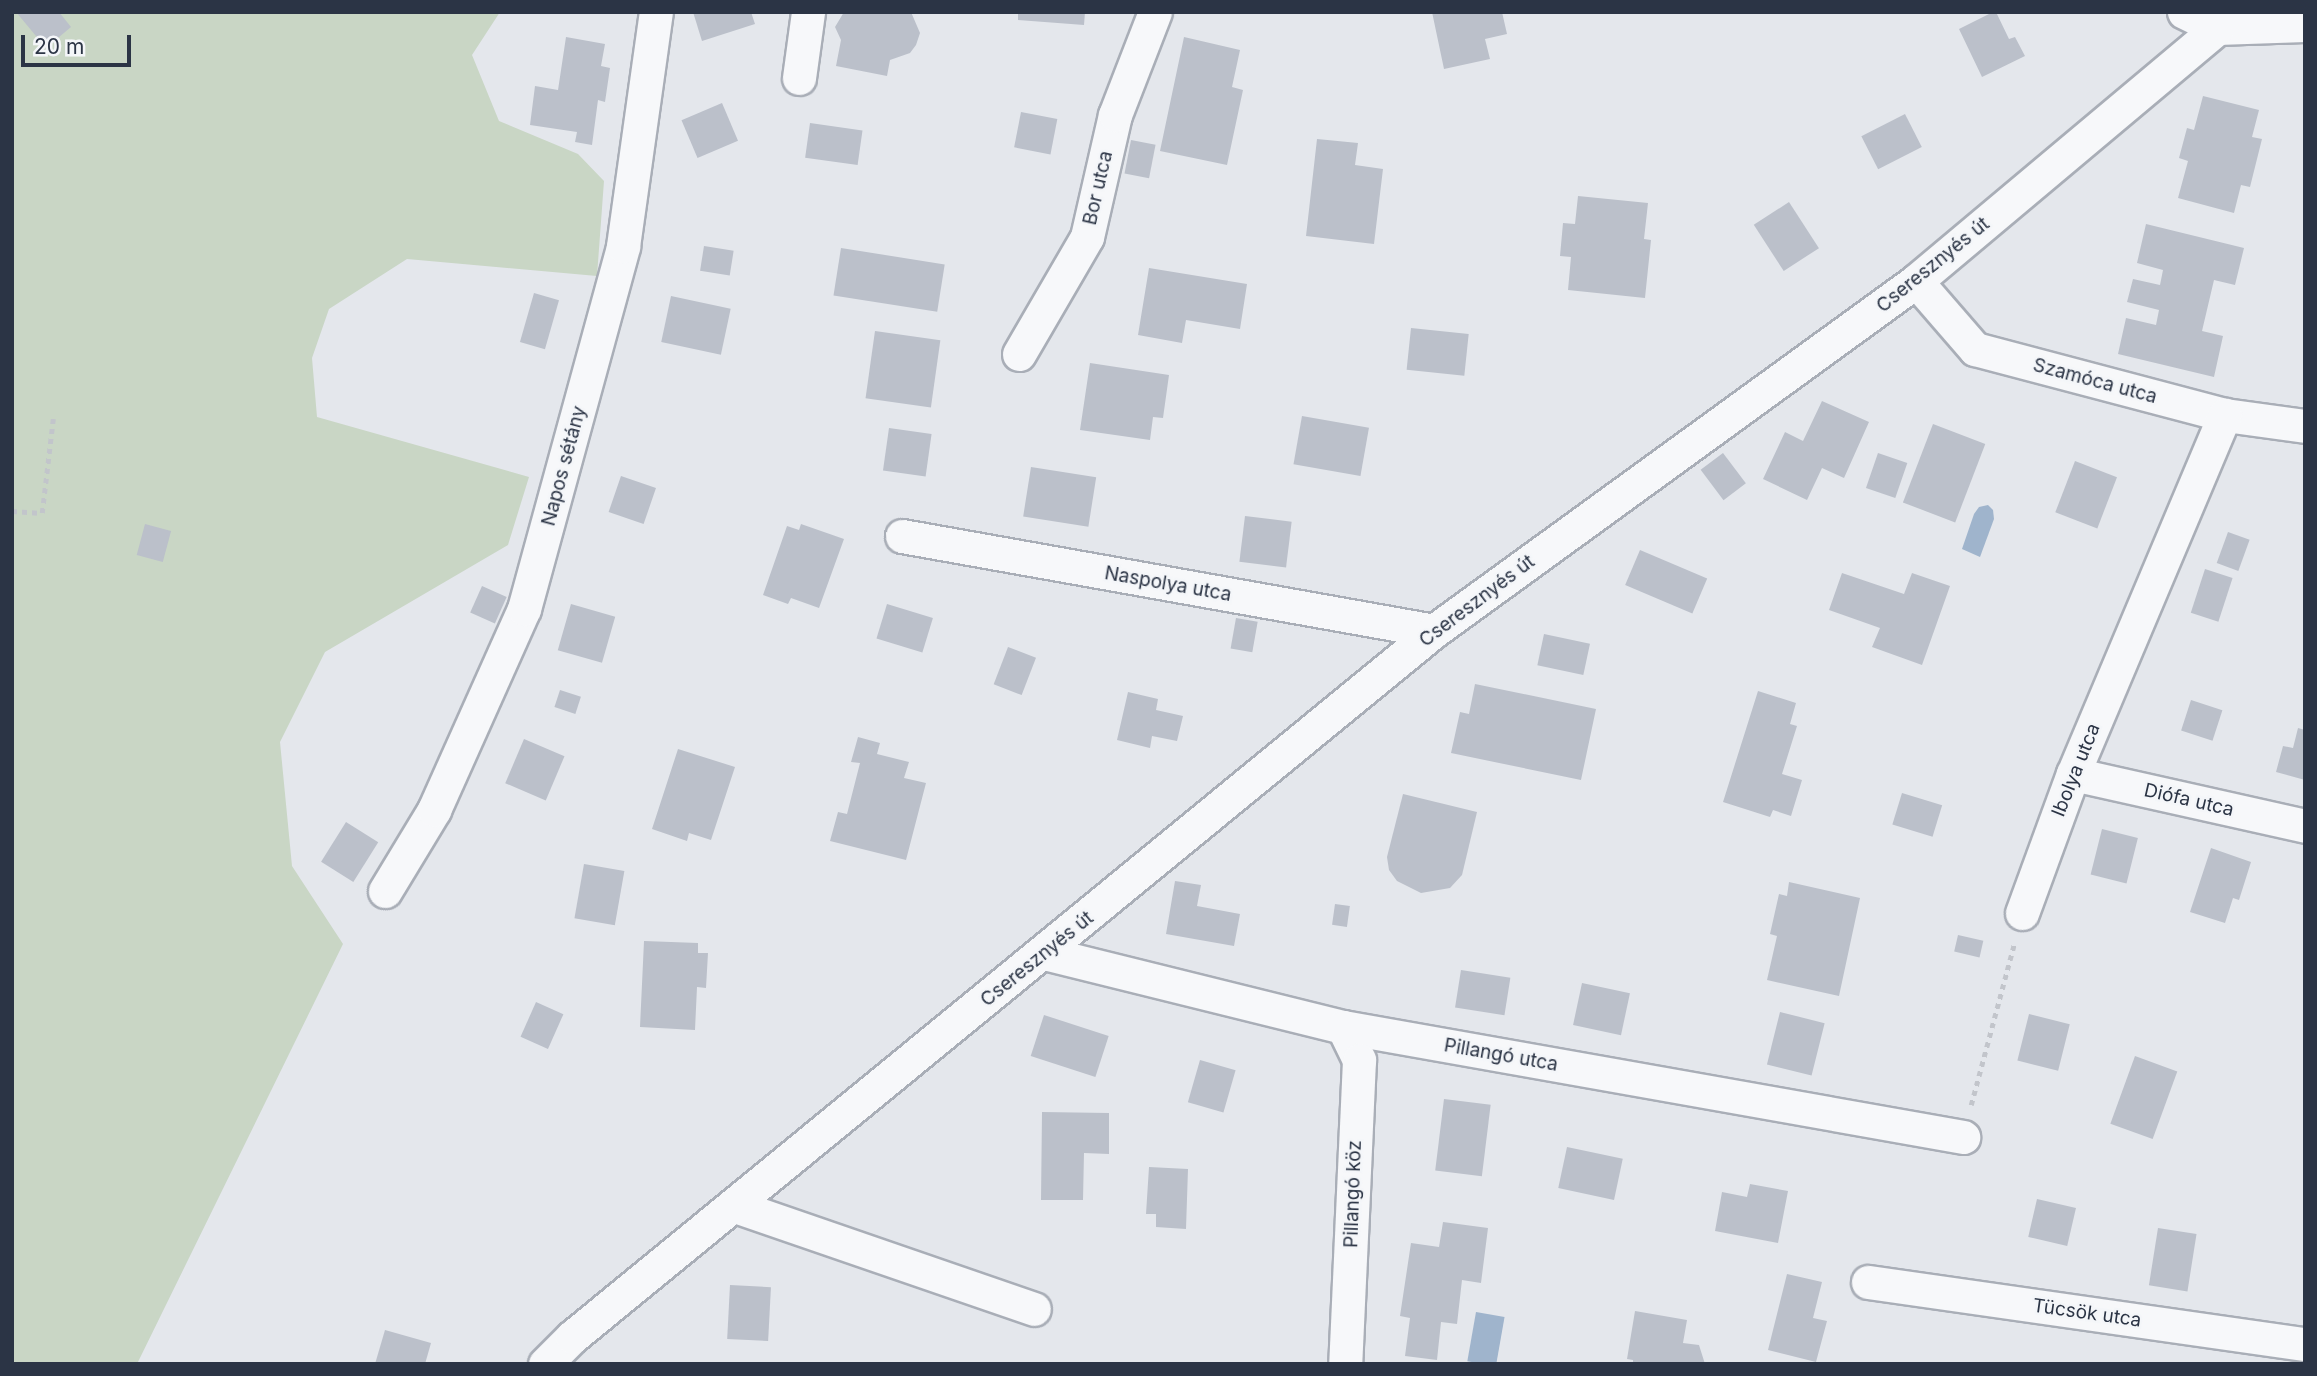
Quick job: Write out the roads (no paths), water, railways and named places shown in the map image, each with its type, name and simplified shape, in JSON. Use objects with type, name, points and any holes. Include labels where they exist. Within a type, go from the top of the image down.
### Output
[{"type":"street","name":"Napos sétány","points":[[385,891],[434,810],[524,609],[623,246],[656,12]]},
{"type":"street","points":[[799,78],[808,12]]},
{"type":"street","name":"Bor utca","points":[[1019,354],[1087,237],[1115,115],[1155,12]]},
{"type":"street","points":[[2184,12],[2224,20],[2305,25]]},
{"type":"street","name":"Cseresznyés út","points":[[545,1364],[572,1337],[1434,631],[1916,281],[2224,20]]},
{"type":"street","name":"Szamóca utca","points":[[1916,281],[1975,349],[2225,415],[2305,426]]},
{"type":"street","name":"Ibolya utca","points":[[2022,913],[2073,774],[2225,415]]},
{"type":"street","name":"Naspolya utca","points":[[902,536],[1434,631]]},
{"type":"street","name":"Diófa utca","points":[[2073,774],[2305,826]]},
{"type":"street","name":"Pillangó utca","points":[[1044,953],[1343,1027],[1963,1137]]},
{"type":"street","name":"Pillangó köz","points":[[1343,1027],[1359,1060],[1345,1364]]},
{"type":"street","points":[[735,1206],[1034,1309]]},
{"type":"street","name":"Tücsök utca","points":[[1868,1282],[2305,1344]]},
{"type":"water","points":[[1988,505],[1993,510],[1994,519],[1980,557],[1962,549],[1974,514],[1979,507]]},
{"type":"water","points":[[1476,1312],[1505,1317],[1496,1364],[1467,1361]]}]
